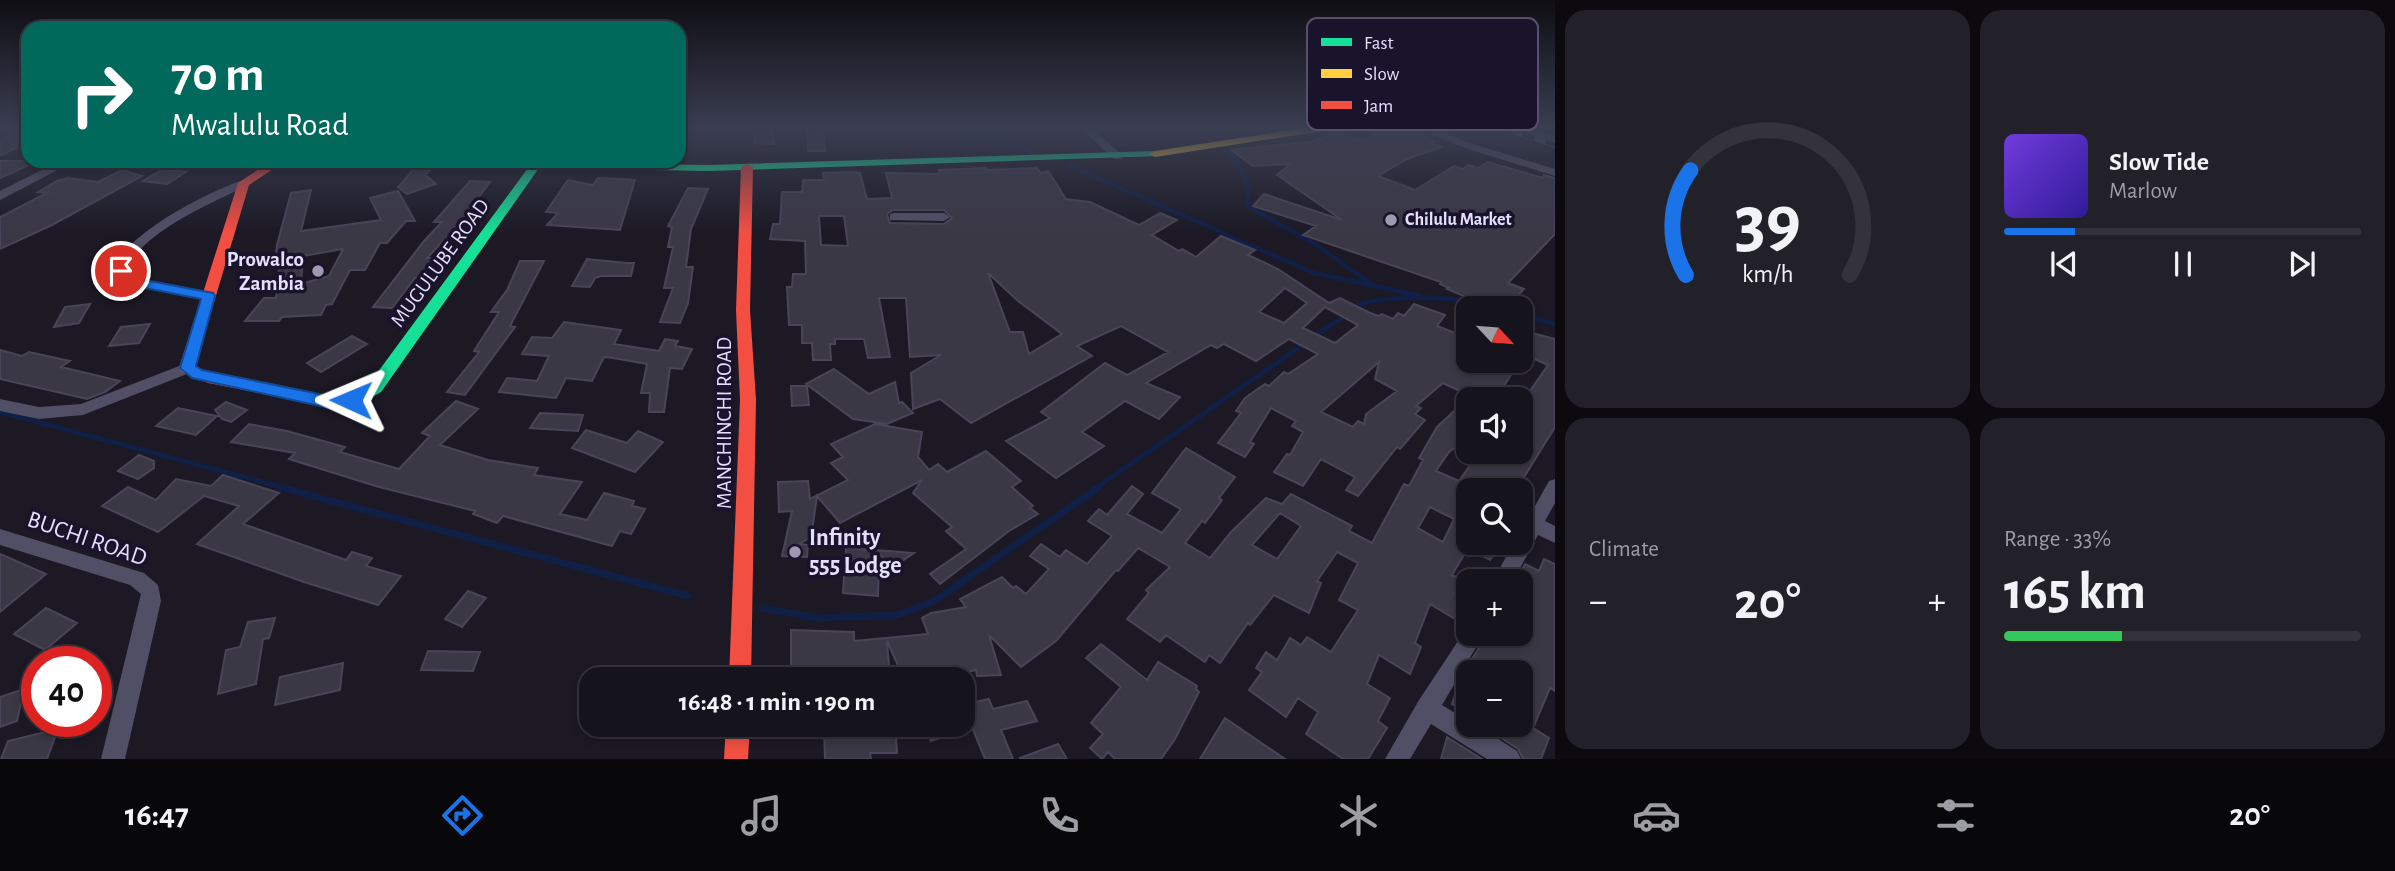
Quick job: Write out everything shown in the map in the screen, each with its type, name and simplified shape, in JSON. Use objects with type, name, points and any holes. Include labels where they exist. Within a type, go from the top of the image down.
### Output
[{"type":"main road","points":[[686,166],[917,162]]},
{"type":"main road","name":"MANCHINCHI ROAD","points":[[740,667],[748,400],[743,310],[747,167]]},
{"type":"main road","points":[[187,368],[244,183],[268,168]]},
{"type":"main road","name":"MUGULUBE ROAD","points":[[187,368],[208,378],[329,402],[358,398],[375,388],[534,168]]},
{"type":"main road","points":[[736,759],[737,737]]},
{"type":"street","points":[[1521,162],[1555,173]]},
{"type":"street","points":[[0,196],[55,168]]},
{"type":"street","points":[[208,296],[125,280],[121,271],[128,254],[153,232],[244,183]]},
{"type":"street","points":[[894,217],[944,217]]},
{"type":"street","points":[[0,405],[40,414],[83,409],[187,368]]},
{"type":"street","points":[[1510,569],[1555,486]]},
{"type":"street","points":[[1534,524],[1555,534]]},
{"type":"street","name":"BUCHI ROAD","points":[[0,537],[137,579],[151,591],[151,601],[113,759]]},
{"type":"street","points":[[1397,759],[1466,646]]},
{"type":"street","points":[[1427,709],[1509,759]]},
{"type":"building","points":[[0,162],[21,162],[22,168],[0,178]]},
{"type":"building","points":[[1248,162],[1401,162],[1378,176],[1415,190],[1454,166],[1463,169],[1468,165],[1478,168],[1489,162],[1543,178],[1544,175],[1555,178],[1555,234],[1508,283],[1524,289],[1517,296],[1464,296],[1447,289],[1449,288],[1440,284],[1441,282],[1303,235],[1316,226],[1253,206],[1264,194],[1342,220],[1277,175],[1290,164],[1253,166]]},
{"type":"building","points":[[986,168],[1037,168],[1041,173],[1048,171],[1066,199],[1090,202],[1139,225],[1160,213],[1177,220],[1152,235],[1179,251],[1182,249],[1196,257],[1221,236],[1255,250],[1248,255],[1278,269],[1329,303],[1340,298],[1378,316],[1382,314],[1393,319],[1398,313],[1404,316],[1414,304],[1445,315],[1437,326],[1456,333],[1456,373],[1512,373],[1503,387],[1456,387],[1456,389],[1443,383],[1416,406],[1421,408],[1415,414],[1425,420],[1400,449],[1397,447],[1358,496],[1346,490],[1355,477],[1321,459],[1303,486],[1274,472],[1287,454],[1290,455],[1303,432],[1292,426],[1296,421],[1271,408],[1250,442],[1254,444],[1245,457],[1218,443],[1241,413],[1236,411],[1245,398],[1265,384],[1269,386],[1284,372],[1288,374],[1318,354],[1289,339],[1256,361],[1224,344],[1217,348],[1211,345],[1146,383],[1180,397],[1159,419],[1125,401],[1082,432],[1104,446],[1056,478],[1006,441],[1050,418],[1041,412],[1105,363],[1127,375],[1168,352],[1121,326],[1077,346],[1092,356],[971,423],[940,399],[913,409],[911,373],[941,355],[910,357],[906,298],[879,298],[890,357],[868,358],[864,339],[835,339],[835,344],[830,344],[831,360],[813,360],[812,343],[802,343],[802,325],[789,325],[787,287],[792,287],[793,274],[806,274],[805,241],[770,239],[773,224],[780,224],[782,192],[802,192],[803,180],[824,180],[823,173],[852,172],[860,173],[867,199],[892,198],[886,173],[940,174],[939,170]],"holes":[[[893,210],[944,210],[952,218],[944,224],[890,223],[887,214]],[[819,216],[844,216],[848,246],[821,245]],[[988,273],[1018,301],[1062,334],[1029,354],[1023,332],[1010,332]],[[1285,288],[1307,303],[1284,323],[1259,312]],[[1325,307],[1358,325],[1335,343],[1303,328]],[[1379,362],[1375,379],[1397,391],[1366,414],[1364,424],[1358,421],[1353,427],[1321,412]]]},
{"type":"building","points":[[163,169],[186,172],[167,184],[143,181]]},
{"type":"building","points":[[414,169],[430,170],[425,175],[436,184],[407,194],[398,187]]},
{"type":"building","points":[[122,170],[142,176],[52,225],[0,249],[0,217],[47,193],[38,192],[68,178],[98,182]]},
{"type":"building","points":[[598,178],[635,180],[620,230],[547,225],[558,213],[546,212],[568,180],[593,185]]},
{"type":"building","points":[[470,181],[490,182],[467,213],[470,213],[427,258],[435,258],[420,278],[415,278],[392,308],[373,307],[442,222],[434,222]]},
{"type":"building","points":[[688,188],[708,189],[691,229],[686,267],[693,267],[688,303],[680,323],[660,322],[673,288],[664,288],[673,247],[668,247],[672,227],[668,226]]},
{"type":"building","points":[[311,190],[301,231],[381,220],[370,198],[398,191],[415,221],[406,221],[387,243],[380,243],[365,270],[350,270],[332,304],[326,305],[321,315],[282,317],[279,321],[245,321],[264,298],[276,298],[280,259],[275,260],[277,245],[291,193]],"holes":[[[343,249],[329,276],[301,284],[303,256]]]},
{"type":"building","points":[[587,259],[634,263],[631,276],[601,276],[595,278],[590,287],[572,286]]},
{"type":"building","points":[[520,261],[544,261],[510,326],[515,327],[465,395],[447,392],[479,352],[474,351],[499,312],[491,312],[507,290]]},
{"type":"building","points":[[90,304],[79,323],[54,327],[65,307]]},
{"type":"building","points":[[564,322],[621,330],[614,344],[659,351],[665,339],[678,341],[675,346],[692,349],[682,369],[670,368],[664,412],[649,412],[650,393],[641,393],[647,364],[613,358],[604,357],[592,381],[566,378],[556,398],[499,392],[507,378],[537,381],[549,356],[522,354],[532,337],[552,338]]},
{"type":"building","points":[[150,324],[139,343],[109,346],[121,327]]},
{"type":"building","points":[[1533,333],[1555,339],[1555,427],[1533,463],[1533,387],[1548,365],[1533,358]]},
{"type":"building","points":[[352,336],[367,344],[321,372],[307,363]]},
{"type":"building","points":[[0,350],[22,356],[29,352],[70,361],[61,367],[120,381],[105,392],[87,399],[0,379]]},
{"type":"building","points":[[834,369],[869,394],[895,382],[899,403],[902,402],[913,413],[887,424],[853,419],[806,384]]},
{"type":"building","points":[[791,386],[807,386],[809,405],[792,406]]},
{"type":"building","points":[[456,401],[478,409],[440,445],[488,460],[538,468],[534,475],[582,482],[560,514],[587,520],[604,493],[634,501],[632,506],[645,509],[631,534],[620,531],[612,546],[503,516],[497,523],[473,514],[475,511],[379,487],[289,459],[295,453],[231,442],[249,424],[345,447],[340,452],[399,469],[430,436],[422,433]]},
{"type":"building","points":[[226,402],[247,410],[231,422],[222,419],[215,410]]},
{"type":"building","points":[[178,408],[217,416],[196,435],[156,426]]},
{"type":"building","points":[[1456,409],[1456,446],[1436,471],[1456,480],[1456,555],[1464,555],[1452,575],[1456,577],[1456,617],[1430,604],[1415,643],[1421,647],[1410,674],[1379,655],[1367,684],[1390,698],[1378,721],[1387,728],[1368,759],[1343,759],[1306,734],[1318,712],[1298,698],[1286,717],[1249,690],[1262,672],[1256,668],[1266,652],[1277,660],[1290,638],[1301,645],[1307,637],[1331,652],[1358,610],[1339,600],[1358,563],[1337,552],[1317,581],[1321,583],[1309,613],[1274,595],[1250,625],[1248,623],[1220,663],[1209,655],[1205,662],[1166,635],[1160,642],[1127,619],[1149,593],[1146,590],[1170,567],[1138,548],[1056,641],[1021,667],[989,635],[1001,675],[977,676],[975,667],[899,667],[887,641],[889,667],[791,667],[791,630],[854,632],[854,641],[928,634],[922,618],[931,613],[966,607],[960,599],[1002,577],[1013,588],[1016,586],[1026,594],[1049,569],[1030,556],[1041,544],[1060,557],[1066,550],[1087,564],[1112,536],[1088,521],[1099,509],[1107,515],[1132,486],[1143,494],[1127,514],[1162,533],[1181,509],[1152,493],[1186,448],[1235,477],[1205,523],[1202,521],[1185,543],[1210,558],[1231,532],[1266,498],[1282,504],[1291,494],[1352,526],[1349,531],[1372,543],[1404,484],[1409,486],[1423,460],[1419,458],[1437,427]],"holes":[[[1430,507],[1454,519],[1443,542],[1418,528]],[[1280,513],[1301,526],[1277,559],[1252,545]]]},
{"type":"building","points":[[540,413],[583,415],[578,431],[530,428]]},
{"type":"building","points":[[875,424],[922,432],[918,457],[929,470],[938,464],[947,472],[986,451],[1021,481],[1012,487],[1038,514],[1009,531],[940,584],[930,574],[966,549],[946,531],[952,527],[913,493],[922,480],[840,523],[817,496],[812,531],[808,530],[808,539],[799,544],[808,545],[807,557],[782,556],[792,511],[779,512],[778,482],[808,481],[810,499],[848,480],[831,463],[843,457],[831,444]]},
{"type":"building","points":[[586,430],[627,443],[638,431],[663,442],[635,472],[572,448]]},
{"type":"building","points":[[139,455],[154,461],[154,468],[138,479],[118,471]]},
{"type":"building","points":[[1471,464],[1532,464],[1523,478],[1461,478]]},
{"type":"building","points":[[223,475],[279,493],[243,524],[346,560],[352,552],[372,558],[366,566],[401,576],[378,605],[197,544],[239,506],[204,496],[158,532],[102,506],[128,487],[156,500],[176,479],[211,486]]},
{"type":"building","points":[[846,548],[914,553],[893,567],[879,554],[878,596],[843,593]]},
{"type":"building","points":[[0,554],[46,574],[0,612]]},
{"type":"building","points":[[1481,555],[1493,555],[1490,560]]},
{"type":"building","points":[[1544,559],[1555,564],[1555,691],[1550,688],[1533,728],[1533,660],[1472,660],[1480,646],[1533,646],[1533,569],[1522,569],[1525,564],[1539,571]]},
{"type":"building","points":[[468,591],[486,598],[462,627],[445,619]]},
{"type":"building","points":[[46,608],[77,623],[50,646],[37,646],[14,634]]},
{"type":"building","points":[[275,618],[269,638],[263,639],[256,684],[218,694],[226,650],[240,647],[248,622]]},
{"type":"building","points":[[1101,644],[1147,680],[1158,662],[1197,686],[1199,692],[1175,739],[1161,759],[1115,759],[1108,752],[1102,759],[1090,748],[1103,734],[1091,723],[1121,687],[1086,658]]},
{"type":"building","points":[[428,651],[480,652],[473,671],[421,670]]},
{"type":"building","points":[[343,663],[340,690],[275,705],[280,677]]},
{"type":"building","points":[[21,690],[17,721],[0,727],[0,697]]},
{"type":"building","points":[[989,699],[993,709],[1027,701],[1037,721],[1001,730],[1013,759],[985,759],[975,734],[975,702]]},
{"type":"building","points":[[1225,718],[1285,759],[1200,759]]},
{"type":"building","points":[[1533,728],[1549,738],[1541,759],[1523,759],[1518,749],[1500,737],[1533,737]]},
{"type":"building","points":[[25,737],[55,737],[47,759],[1,759],[8,741]]},
{"type":"building","points":[[824,737],[896,737],[897,753],[870,753],[871,759],[825,759]]},
{"type":"building","points":[[1447,737],[1482,759],[1441,759]]},
{"type":"building","points":[[1058,744],[1067,759],[1020,758]]},
{"type":"waterway","points":[[1236,162],[1248,190],[1249,207],[1315,244],[1370,283]]},
{"type":"waterway","points":[[1070,166],[1314,273],[1361,283]]},
{"type":"waterway","points":[[1352,281],[1417,295]]},
{"type":"waterway","points":[[1368,281],[1372,284]]},
{"type":"waterway","points":[[1096,488],[1363,303],[1398,298],[1456,300]]},
{"type":"waterway","points":[[1533,318],[1555,324]]},
{"type":"waterway","points":[[0,412],[285,488]]},
{"type":"waterway","points":[[279,487],[688,596]]},
{"type":"waterway","points":[[762,608],[817,618],[898,615],[934,601],[1099,487]]},
{"type":"traffic: fast","points":[[686,168],[886,162]]},
{"type":"traffic: fast","points":[[331,402],[348,401],[375,388],[533,168]]},
{"type":"traffic: jam","points":[[740,667],[748,400],[743,310],[747,167]]},
{"type":"traffic: jam","points":[[268,168],[244,183],[187,368],[208,378],[331,402]]},
{"type":"traffic: jam","points":[[736,759],[737,737]]},
{"type":"place","name":"Chilulu Market","points":[[1391,220]]},
{"type":"place","name":"Prowalco Zambia","points":[[318,271]]},
{"type":"place","name":"Infinity 555 Lodge","points":[[795,552]]},
{"type":"route","points":[[121,271],[125,280],[208,296],[187,368],[197,374],[329,402],[351,400]]}]
